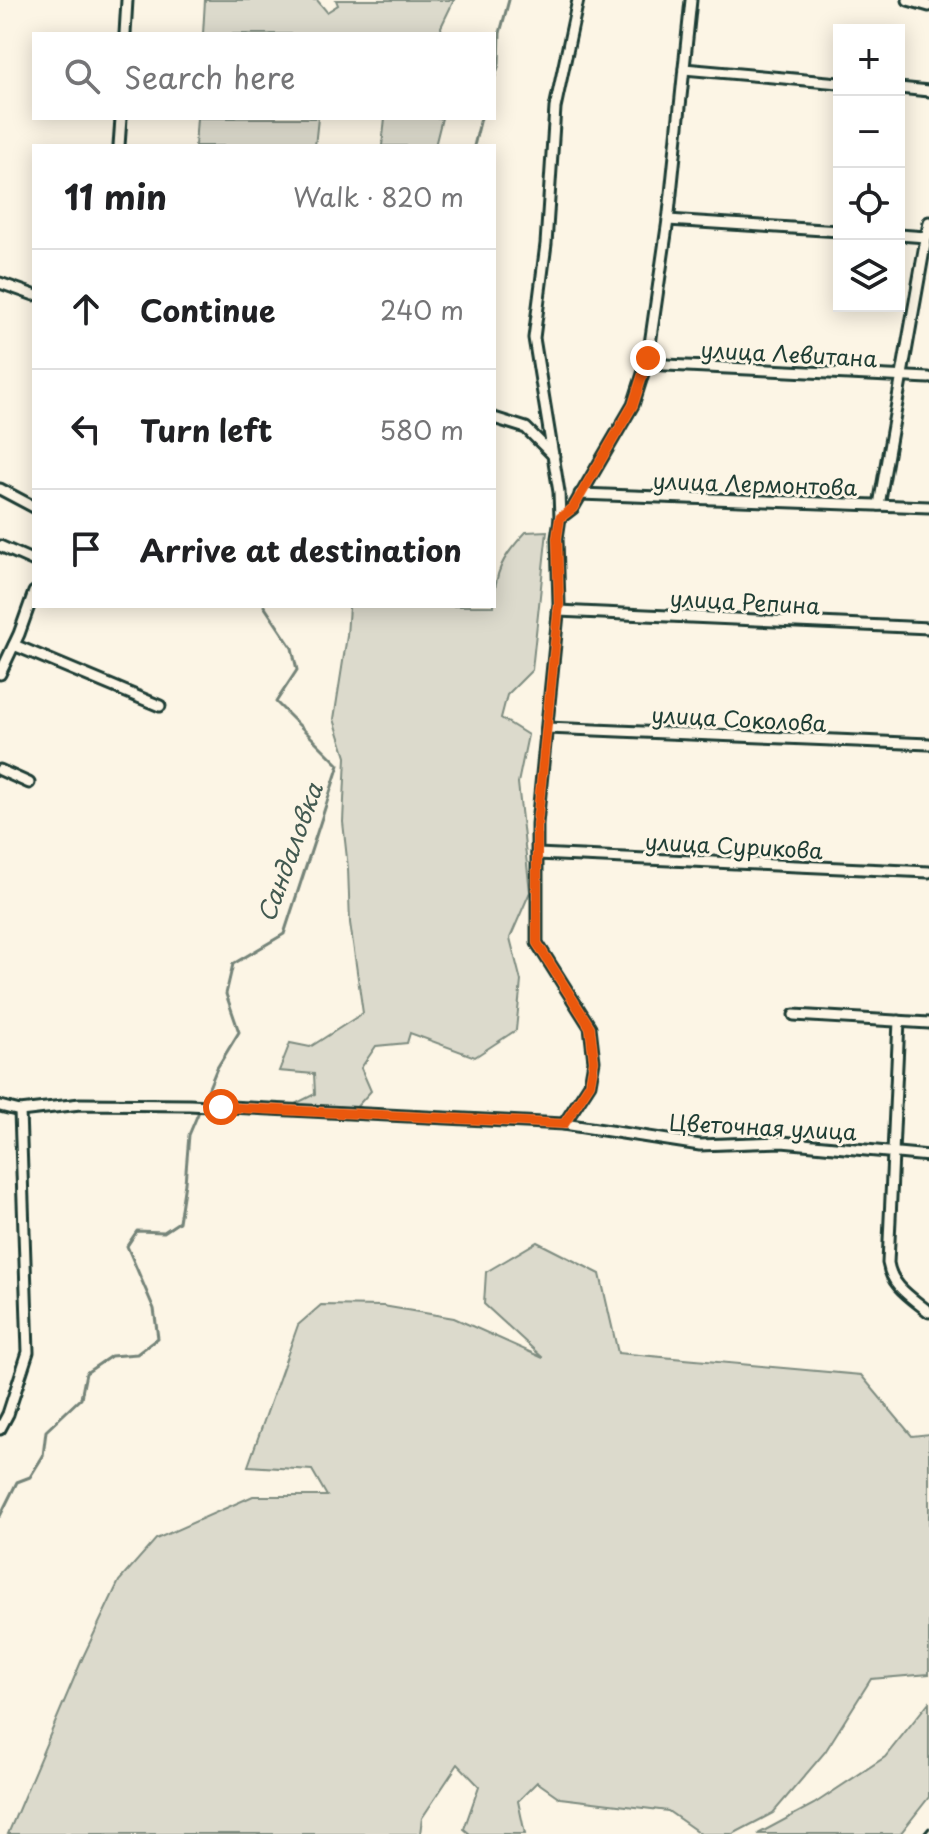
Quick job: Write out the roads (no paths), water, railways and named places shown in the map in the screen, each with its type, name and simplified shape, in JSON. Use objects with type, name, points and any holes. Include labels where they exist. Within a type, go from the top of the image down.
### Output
[{"type":"street","points":[[125,32],[127,0]]},
{"type":"street","points":[[564,1124],[590,1084],[594,1061],[590,1027],[537,943],[537,824],[558,611],[557,538],[560,518],[554,456],[534,338],[546,244],[555,108],[578,0]]},
{"type":"street","points":[[560,518],[573,508],[633,405],[646,364],[668,220],[691,0]]},
{"type":"street","points":[[908,0],[929,6]]},
{"type":"street","points":[[684,69],[833,82]]},
{"type":"street","points":[[905,89],[929,91]]},
{"type":"street","points":[[119,144],[121,120]]},
{"type":"street","points":[[668,220],[833,231]]},
{"type":"street","points":[[879,505],[924,278],[929,222]]},
{"type":"street","points":[[905,235],[926,237]]},
{"type":"street","points":[[0,283],[32,294]]},
{"type":"street","name":"улица Левитана","points":[[646,364],[929,378]]},
{"type":"street","points":[[496,419],[526,428],[554,456]]},
{"type":"street","points":[[0,489],[32,506]]},
{"type":"street","name":"улица Лермонтова","points":[[580,494],[929,507]]},
{"type":"street","points":[[0,546],[32,560]]},
{"type":"street","points":[[0,674],[32,597]]},
{"type":"street","name":"улица Репина","points":[[558,611],[929,628]]},
{"type":"street","points":[[14,645],[160,706]]},
{"type":"street","name":"улица Соколова","points":[[547,728],[929,744]]},
{"type":"street","points":[[0,770],[29,783]]},
{"type":"street","name":"улица Сурикова","points":[[537,854],[929,872]]},
{"type":"street","points":[[794,1015],[929,1023]]},
{"type":"street","points":[[899,1021],[888,1263],[890,1275],[898,1285],[929,1312]]},
{"type":"street","name":"Цветочная улица","points":[[20,1111],[80,1104],[212,1106],[564,1124],[700,1145],[782,1142],[929,1156]]},
{"type":"street","points":[[0,1106],[20,1111],[28,1352],[0,1429]]},
{"type":"waterway","name":"Сандаловка","points":[[496,73],[500,33],[509,0]]},
{"type":"waterway","name":"Сандаловка","points":[[474,144],[480,120]]},
{"type":"waterway","name":"Сандаловка","points":[[203,1102],[217,1068],[239,1032],[226,994],[233,964],[284,934],[339,765],[276,702],[297,670],[292,648],[265,608]]},
{"type":"waterway","name":"Сандаловка","points":[[0,1516],[17,1482],[30,1477],[43,1456],[46,1431],[81,1398],[86,1373],[111,1356],[137,1354],[158,1338],[154,1309],[127,1246],[137,1231],[164,1232],[179,1222],[189,1135],[200,1109]]},
{"type":"railway","points":[[924,1834],[929,1828]]}]
